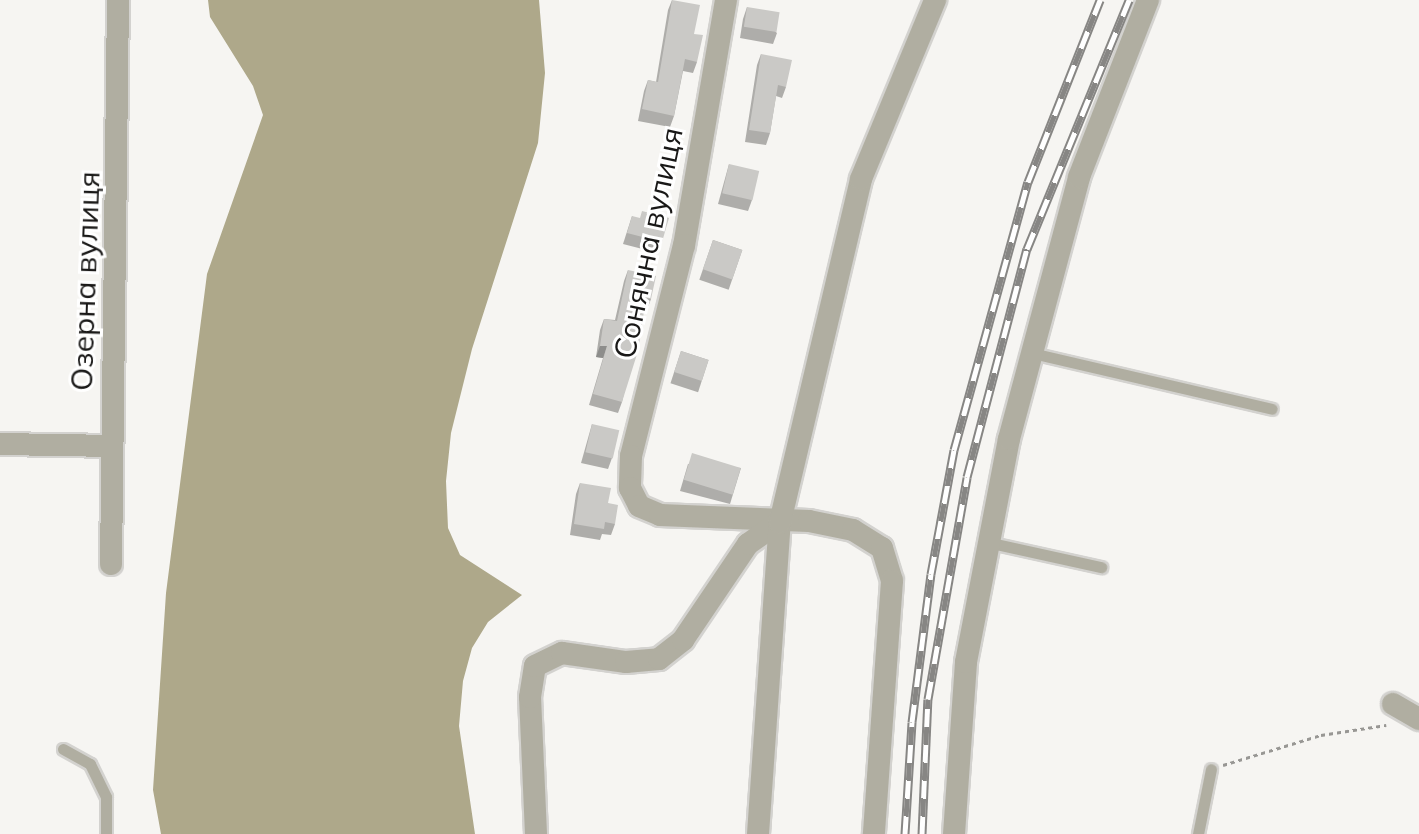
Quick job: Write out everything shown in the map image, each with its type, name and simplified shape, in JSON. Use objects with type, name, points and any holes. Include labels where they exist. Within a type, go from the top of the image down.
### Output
[{"type":"street","name":"Озерна вулиця","points":[[111,564],[110,446],[120,128],[118,0]]},
{"type":"street","name":"Сонячна вулиця","points":[[726,0],[684,245],[631,456],[632,498],[660,515],[780,522]]},
{"type":"street","points":[[758,834],[780,522],[861,179],[935,0]]},
{"type":"street","points":[[954,834],[966,662],[986,542],[1079,177],[1148,0]]},
{"type":"street","points":[[0,444],[110,446]]},
{"type":"street","points":[[536,834],[530,697],[535,666],[562,653],[626,662],[659,659],[683,640],[748,544],[780,522],[853,530],[882,548],[892,581],[874,834]]},
{"type":"street","points":[[1393,714],[1419,719]]},
{"type":"lane","points":[[1032,353],[1272,409]]},
{"type":"lane","points":[[986,542],[1101,567]]},
{"type":"lane","points":[[63,749],[90,764],[106,797],[106,834]]},
{"type":"lane","points":[[1198,834],[1211,769]]},
{"type":"path","points":[[1211,769],[1393,714]]},
{"type":"shaded area","points":[[208,0],[539,0],[545,73],[538,143],[472,349],[451,433],[446,481],[448,528],[460,555],[522,595],[488,622],[472,648],[463,681],[459,726],[475,834],[161,834],[153,790],[166,593],[207,274],[263,115],[253,86],[210,17]]},
{"type":"building","points":[[672,0],[700,5],[694,34],[703,35],[697,62],[685,59],[674,116],[642,109],[648,80],[658,82]]},
{"type":"building","points":[[747,7],[780,12],[776,32],[744,27]]},
{"type":"building","points":[[761,54],[792,60],[786,87],[778,85],[770,133],[749,130]]},
{"type":"building","points":[[729,164],[759,171],[752,200],[722,193]]},
{"type":"building","points":[[642,211],[669,218],[662,242],[627,233],[632,216],[640,218]]},
{"type":"building","points":[[713,240],[742,250],[732,279],[703,269]]},
{"type":"building","points":[[628,270],[656,276],[651,299],[646,298],[638,351],[622,402],[593,394],[607,346],[600,346],[604,319],[617,321]]},
{"type":"building","points":[[681,351],[709,360],[702,381],[674,372]]},
{"type":"building","points":[[592,424],[619,430],[613,459],[585,452]]},
{"type":"building","points":[[692,453],[741,468],[733,495],[684,480]]},
{"type":"building","points":[[580,483],[611,488],[608,503],[618,505],[615,524],[605,522],[604,529],[574,524]]},
{"type":"railway","points":[[905,834],[912,722],[931,574],[954,450],[1028,182],[1100,0]]},
{"type":"railway","points":[[922,834],[928,699],[967,477],[1027,249],[1129,0]]}]
